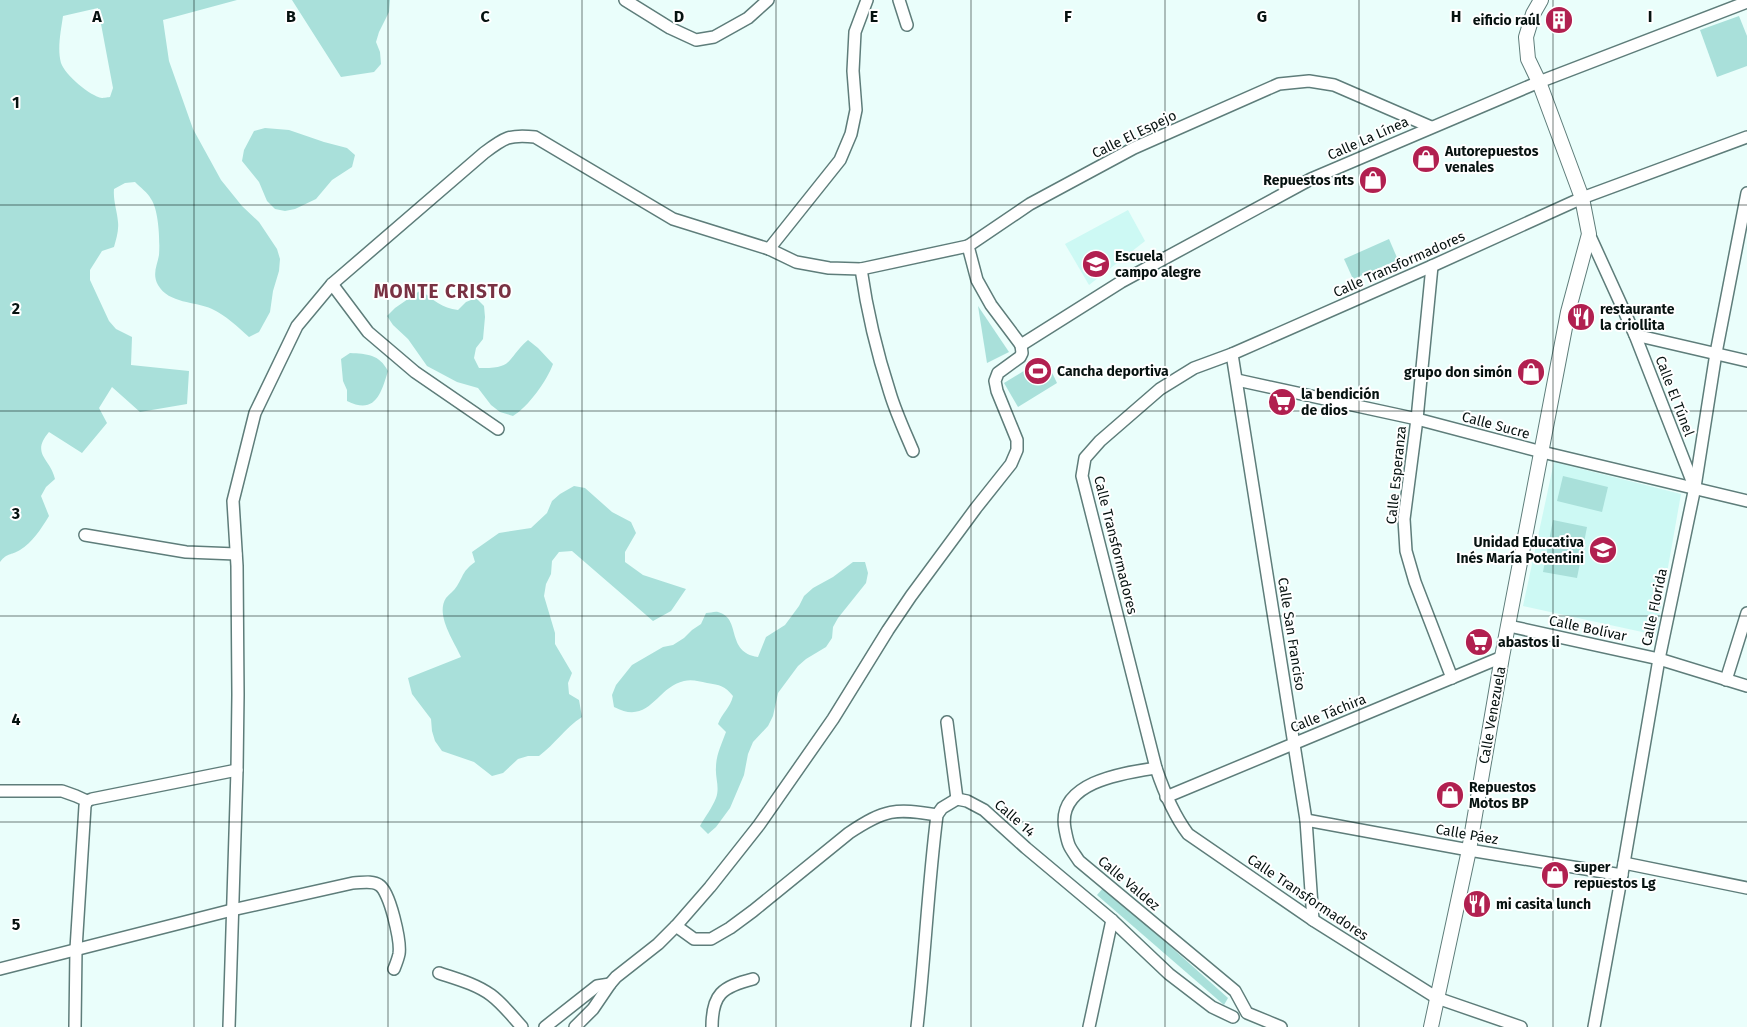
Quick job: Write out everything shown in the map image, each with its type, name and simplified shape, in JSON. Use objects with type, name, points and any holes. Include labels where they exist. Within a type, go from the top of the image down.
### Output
[{"type":"street","points":[[626,0],[670,28],[696,40],[714,38],[748,18],[768,0]]},
{"type":"street","points":[[768,249],[840,160],[851,134],[856,110],[853,71],[855,32],[867,0]]},
{"type":"street","points":[[898,0],[907,26]]},
{"type":"street","name":"Calle Venezuela","points":[[1431,1027],[1469,850],[1502,657],[1568,312],[1589,234],[1582,198],[1539,82],[1528,58],[1526,36],[1533,14],[1541,0]]},
{"type":"street","name":"Calle La Línea","points":[[1021,345],[1121,282],[1311,179],[1539,82],[1747,2]]},
{"type":"street","name":"Calle El Espejo","points":[[968,246],[1030,204],[1134,148],[1279,84],[1310,81],[1334,85],[1431,127]]},
{"type":"street","points":[[228,1027],[237,770],[236,554],[233,501],[255,413],[297,326],[332,284],[484,153],[503,139],[519,135],[535,137],[673,218],[768,249],[796,262],[830,268],[861,269],[968,246],[982,288],[991,305],[1021,345],[1022,353],[1020,357],[998,373],[994,381],[1016,440],[1017,450],[1011,464],[906,603],[834,719],[776,802],[710,887],[676,926],[658,944],[610,984],[593,1009],[575,1027]]},
{"type":"street","points":[[1582,198],[1747,137]]},
{"type":"street","name":"Calle Florida","points":[[1594,1027],[1659,659],[1695,487],[1716,353],[1747,193]]},
{"type":"street","name":"Calle Transformadores","points":[[1521,1027],[1437,998],[1313,920],[1188,834],[1177,819],[1166,797],[1156,768],[1082,476],[1085,458],[1100,441],[1160,389],[1194,368],[1232,354],[1582,198]]},
{"type":"street","name":"Calle El Túnel","points":[[1589,234],[1635,335],[1695,487]]},
{"type":"street","name":"Calle Esperanza","points":[[1432,266],[1417,419],[1404,518],[1406,552],[1415,582],[1452,678]]},
{"type":"street","points":[[861,269],[882,367],[890,394],[912,451]]},
{"type":"street","points":[[332,284],[368,332],[415,372],[498,429]]},
{"type":"street","points":[[1635,335],[1747,361]]},
{"type":"street","name":"Calle San Franciso","points":[[1232,354],[1238,380],[1306,820],[1313,920]]},
{"type":"street","name":"Calle Sucre","points":[[1238,380],[1417,419],[1542,452],[1695,487],[1747,501]]},
{"type":"street","points":[[85,535],[186,552],[236,554]]},
{"type":"street","points":[[1726,680],[1747,613]]},
{"type":"street","name":"Calle Bolívar","points":[[1509,626],[1659,659],[1747,686]]},
{"type":"street","name":"Calle Táchira","points":[[1166,797],[1502,657]]},
{"type":"street","points":[[917,1027],[930,873],[937,815],[942,808],[957,799],[948,722]]},
{"type":"street","name":"Calle Valdez","points":[[1156,768],[1106,777],[1084,788],[1067,805],[1064,822],[1068,844],[1079,861],[1235,991],[1247,1013]]},
{"type":"street","points":[[0,791],[62,792],[87,801],[237,770]]},
{"type":"street","name":"Calle 14","points":[[957,799],[967,801],[984,810],[1112,920],[1176,979],[1231,1022]]},
{"type":"street","points":[[75,1027],[76,949],[85,806],[87,801]]},
{"type":"street","points":[[676,926],[694,939],[711,939],[742,919],[862,824],[875,817],[895,811],[905,810],[937,815]]},
{"type":"street","name":"Calle Páez","points":[[1306,820],[1469,850],[1623,869],[1747,888]]},
{"type":"street","points":[[0,969],[232,910],[353,883],[371,882],[379,884],[384,888],[394,919],[399,954],[394,969]]},
{"type":"street","points":[[1089,1027],[1112,920]]},
{"type":"street","points":[[439,973],[490,994],[522,1027]]},
{"type":"street","points":[[712,1027],[712,1013],[718,996],[726,987],[753,980]]},
{"type":"street","points":[[545,1027],[597,986],[610,984]]},
{"type":"street","points":[[1231,1022],[1247,1013],[1281,1027]]},
{"type":"shaded area","points":[[0,0],[237,0],[163,20],[169,61],[193,129],[221,180],[242,206],[259,222],[277,249],[280,259],[279,271],[273,291],[270,312],[259,332],[249,337],[217,312],[205,306],[169,296],[158,285],[155,277],[159,242],[154,204],[135,182],[125,183],[114,189],[118,218],[116,241],[114,247],[102,251],[90,270],[90,280],[109,321],[116,329],[132,337],[131,365],[189,371],[187,404],[140,412],[112,387],[99,408],[107,423],[82,453],[49,432],[41,446],[41,451],[55,479],[46,487],[41,496],[49,516],[28,544],[5,557],[0,562]],"holes":[[[98,8],[113,88],[110,97],[102,98],[78,84],[63,68],[59,52],[63,16]]]},
{"type":"shaded area","points":[[292,0],[390,0],[389,12],[376,42],[380,52],[381,64],[374,72],[341,77]]},
{"type":"shaded area","points":[[1739,16],[1747,36],[1747,66],[1717,77],[1700,30]]},
{"type":"shaded area","points":[[265,128],[289,130],[347,148],[355,155],[352,167],[332,180],[316,199],[295,209],[285,211],[275,209],[267,201],[259,182],[242,161],[244,150],[254,131]]},
{"type":"shaded area","name":"Escuela campo alegre","points":[[1128,210],[1145,241],[1089,285],[1065,244]]},
{"type":"shaded area","points":[[1389,239],[1398,260],[1353,279],[1344,259]]},
{"type":"shaded area","points":[[421,290],[438,303],[452,309],[458,310],[466,302],[476,298],[484,306],[483,339],[476,348],[474,358],[479,368],[505,365],[528,340],[553,364],[536,393],[519,412],[513,416],[500,412],[491,405],[478,388],[457,382],[427,366],[408,339],[393,325],[387,316]]},
{"type":"shaded area","points":[[978,306],[1009,352],[987,363]]},
{"type":"shaded area","points":[[350,353],[377,358],[388,371],[383,387],[375,400],[370,404],[357,405],[347,401],[347,390],[343,381],[341,359]]},
{"type":"shaded area","name":"Cancha deportiva","points":[[1045,358],[1057,383],[1018,407],[1004,383]]},
{"type":"shaded area","name":"Unidad Educativa Inés María Potentini","points":[[1554,462],[1681,494],[1656,635],[1523,606]]},
{"type":"shaded area","points":[[1563,476],[1608,487],[1602,512],[1557,501]]},
{"type":"shaded area","points":[[574,486],[585,488],[612,512],[631,522],[636,533],[625,552],[625,562],[643,575],[686,589],[671,611],[653,621],[572,551],[559,552],[552,561],[551,574],[546,584],[544,596],[555,633],[555,644],[572,673],[568,683],[569,694],[579,700],[582,717],[539,756],[528,756],[518,759],[503,773],[492,776],[474,762],[442,751],[435,741],[431,719],[412,694],[408,678],[461,657],[444,620],[443,605],[466,571],[475,562],[472,552],[499,533],[531,528],[547,513],[552,501]]},
{"type":"shaded area","points":[[1553,520],[1587,527],[1577,578],[1543,572]]},
{"type":"shaded area","points":[[853,562],[865,562],[868,573],[866,583],[838,618],[833,627],[832,638],[826,647],[798,666],[778,693],[773,716],[768,726],[753,742],[748,754],[744,775],[730,808],[716,827],[708,834],[700,826],[716,798],[716,763],[726,732],[718,724],[733,696],[719,685],[687,680],[666,690],[645,709],[636,712],[626,712],[614,707],[612,695],[616,685],[632,665],[663,647],[673,645],[684,638],[701,624],[706,613],[717,612],[725,615],[730,621],[741,649],[748,654],[758,657],[766,637],[785,625],[804,596]]},
{"type":"shaded area","points":[[1104,887],[1228,998],[1224,1005],[1097,895]]},
{"type":"place","name":"eificio raúl","points":[[1559,20]]},
{"type":"place","name":"Autorepuestos venales","points":[[1426,159]]},
{"type":"place","name":"Repuestos nts","points":[[1373,180]]},
{"type":"place","name":"Escuela campo alegre","points":[[1096,264]]},
{"type":"place","name":"restaurante la criollita","points":[[1581,317]]},
{"type":"place","name":"Cancha deportiva","points":[[1038,371]]},
{"type":"place","name":"grupo don simón","points":[[1531,372]]},
{"type":"place","name":"la bendición de dios","points":[[1282,402]]},
{"type":"place","name":"Unidad Educativa Inés María Potentini","points":[[1603,550]]},
{"type":"place","name":"abastos li","points":[[1479,642]]},
{"type":"place","name":"Repuestos Motos BP","points":[[1450,795]]},
{"type":"place","name":"super repuestos Lg","points":[[1555,875]]},
{"type":"place","name":"mi casita lunch","points":[[1477,904]]},
{"type":"district","name":"MONTE CRISTO","points":[[443,291]]}]
